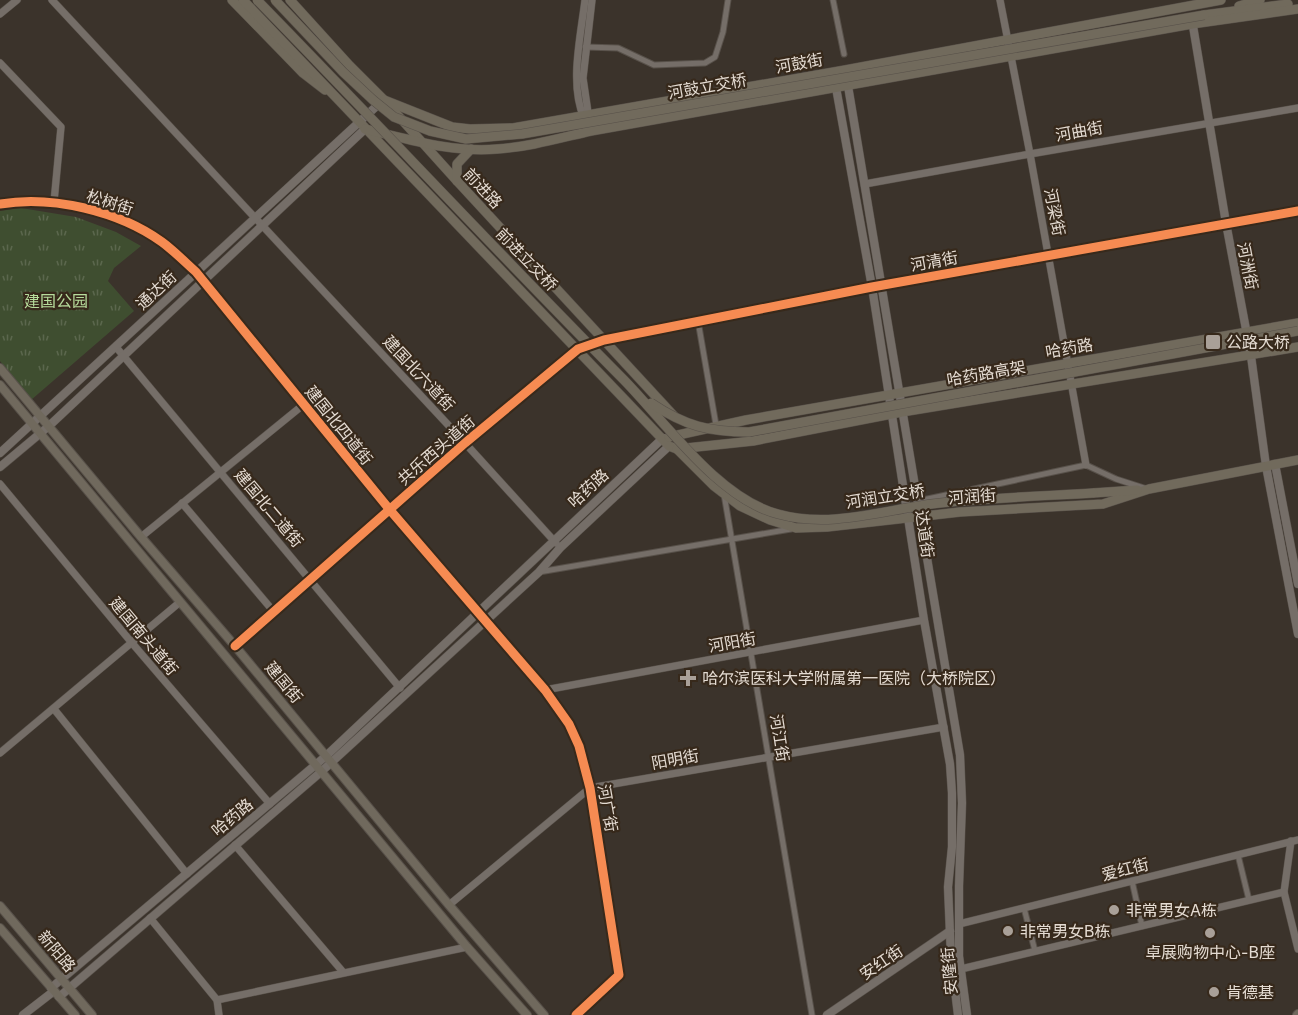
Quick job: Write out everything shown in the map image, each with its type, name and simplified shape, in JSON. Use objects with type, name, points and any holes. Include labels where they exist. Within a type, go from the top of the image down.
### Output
[{"type":"highway","points":[[232,0],[303,73],[362,125],[670,444],[724,495]]},
{"type":"highway","points":[[243,0],[328,87],[334,98]]},
{"type":"highway","name":"前进立交桥","points":[[257,0],[637,393],[717,479],[757,506],[790,517]]},
{"type":"highway","name":"河鼓立交桥","points":[[275,0],[343,72],[394,117],[430,131],[466,139],[522,134],[1204,15]]},
{"type":"highway","name":"前进路","points":[[290,0],[705,447]]},
{"type":"highway","name":"河鼓街","points":[[384,100],[452,127],[513,128],[834,72],[1221,0]]},
{"type":"highway","points":[[1204,15],[1260,0]]},
{"type":"highway","points":[[1204,15],[1298,3]]},
{"type":"highway","name":"河鼓街","points":[[362,125],[443,147],[495,149],[531,145],[591,130],[847,84],[1192,24],[1298,9]]},
{"type":"highway","points":[[457,182],[457,164],[471,149]]},
{"type":"highway","name":"哈药路","points":[[670,444],[691,432],[716,425],[1298,323]]},
{"type":"highway","name":"哈药路高架","points":[[637,393],[686,424],[717,431],[749,432],[1298,332]]},
{"type":"highway","points":[[670,444],[705,447],[753,441],[902,412],[1298,347]]},
{"type":"highway","name":"河润街","points":[[724,495],[749,511],[796,528],[827,527],[921,516],[1103,504],[1149,489],[1298,460]]},
{"type":"highway","name":"河润立交桥","points":[[790,517],[832,519],[860,517],[941,503],[1149,489]]},
{"type":"main road","name":"河洲街","points":[[1190,4],[1226,223],[1270,465]]},
{"type":"main road","name":"达道街","points":[[845,70],[960,755],[962,803],[958,886],[959,924]]},
{"type":"main road","name":"达道街","points":[[834,72],[872,287],[924,620],[944,727],[952,793],[952,847],[948,887],[950,931]]},
{"type":"main road","name":"通达街","points":[[0,467],[49,426],[262,225],[384,100]]},
{"type":"main road","name":"通达街","points":[[0,453],[196,272],[362,125]]},
{"type":"main road","name":"建国街","points":[[0,368],[235,646],[449,905],[544,1015]]},
{"type":"main road","name":"建国街","points":[[0,385],[467,947],[527,1015]]},
{"type":"main road","name":"哈药路","points":[[329,760],[553,540],[670,444]]},
{"type":"main road","name":"哈药路","points":[[55,992],[62,979],[270,804],[329,760],[539,572],[560,548],[670,444]]},
{"type":"main road","points":[[1270,465],[1298,584]]},
{"type":"main road","points":[[1270,465],[1298,634]]},
{"type":"main road","name":"哈药路","points":[[23,1015],[55,992],[69,988],[236,845],[319,768]]},
{"type":"main road","name":"新阳路","points":[[0,906],[92,1015]]},
{"type":"main road","name":"安隆街","points":[[959,924],[959,956],[967,1015]]},
{"type":"main road","name":"新阳路","points":[[0,927],[75,1015]]},
{"type":"main road","name":"安隆街","points":[[950,931],[958,1015]]},
{"type":"main road","name":"安红街","points":[[827,1015],[950,931]]},
{"type":"street","points":[[0,14],[17,0]]},
{"type":"street","name":"建国北六道街","points":[[52,0],[560,548]]},
{"type":"street","points":[[585,0],[577,80],[591,130]]},
{"type":"street","points":[[585,115],[583,78],[592,0]]},
{"type":"street","points":[[585,47],[618,48],[654,65],[705,63],[715,57],[723,32],[728,0]]},
{"type":"street","points":[[833,0],[844,54]]},
{"type":"street","name":"河梁街","points":[[1000,0],[1086,465]]},
{"type":"street","points":[[0,63],[61,128],[54,202]]},
{"type":"street","name":"河曲街","points":[[865,184],[1030,153],[1298,108]]},
{"type":"street","name":"松树街","points":[[0,204],[26,201],[54,202],[89,210],[141,229],[163,243],[196,272]]},
{"type":"street","name":"河清街","points":[[578,349],[604,340],[872,287],[1298,211]]},
{"type":"street","name":"建国北四道街","points":[[196,272],[390,510],[485,620]]},
{"type":"street","points":[[698,321],[716,425]]},
{"type":"street","name":"建国北二道街","points":[[116,347],[400,688]]},
{"type":"street","name":"共乐西头道街","points":[[235,646],[465,443],[578,349]]},
{"type":"street","points":[[141,537],[303,405]]},
{"type":"street","name":"河润街","points":[[918,501],[1086,465],[1116,479],[1149,489]]},
{"type":"street","name":"建国南头道街","points":[[0,484],[270,804]]},
{"type":"street","name":"河江街","points":[[724,495],[812,1015]]},
{"type":"street","points":[[182,503],[274,612]]},
{"type":"street","name":"河润街","points":[[539,572],[592,565],[796,528]]},
{"type":"street","points":[[0,753],[180,602]]},
{"type":"street","name":"河广街","points":[[485,620],[545,690],[569,724],[579,746],[590,788],[619,975],[576,1015]]},
{"type":"street","name":"河阳街","points":[[545,690],[924,620]]},
{"type":"street","points":[[54,709],[187,874]]},
{"type":"street","name":"阳明街","points":[[449,905],[590,788],[944,727]]},
{"type":"street","points":[[1294,841],[1284,892],[1298,949]]},
{"type":"street","name":"爱红街","points":[[959,924],[1294,841]]},
{"type":"street","points":[[236,845],[344,972]]},
{"type":"street","points":[[1238,855],[1249,900]]},
{"type":"street","points":[[1132,881],[1142,926]]},
{"type":"street","points":[[961,969],[1284,892]]},
{"type":"street","points":[[1024,908],[1035,951]]},
{"type":"street","points":[[150,918],[217,1000],[219,1015]]},
{"type":"street","points":[[950,931],[959,924]]},
{"type":"street","points":[[217,1000],[467,947]]},
{"type":"green space","name":"建国公园","points":[[21,208],[76,217],[116,232],[141,246],[114,268],[108,281],[134,311],[31,400],[0,361],[0,211]]},
{"type":"cycle path","points":[[0,204],[20,202],[63,204],[106,214],[145,231],[175,253],[196,272],[390,510],[545,690],[569,724],[579,746],[590,788],[619,975],[576,1015]]},
{"type":"cycle path","points":[[235,646],[465,443],[578,349],[604,340],[872,287],[1298,211]]},
{"type":"place","name":"公路大桥","points":[[1213,342]]},
{"type":"place","name":"哈尔滨医科大学附属第一医院（大桥院区）","points":[[688,678]]},
{"type":"place","name":"非常男女A栋","points":[[1114,910]]},
{"type":"place","name":"非常男女B栋","points":[[1008,931]]},
{"type":"place","name":"卓展购物中心-B座","points":[[1210,933]]},
{"type":"place","name":"肯德基","points":[[1214,992]]}]
